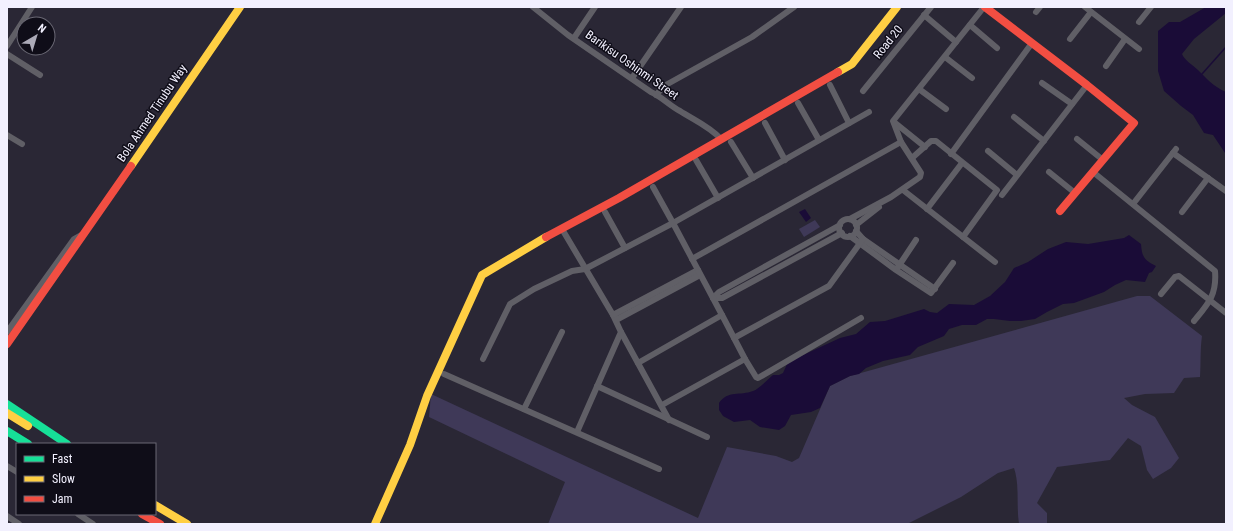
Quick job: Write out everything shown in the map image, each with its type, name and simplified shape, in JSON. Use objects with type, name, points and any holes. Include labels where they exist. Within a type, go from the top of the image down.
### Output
[{"type":"main road","name":"Bola Ahmed Tinubu Way","points":[[7,344],[9,331],[85,234],[192,75],[240,7]]},
{"type":"main road","points":[[375,524],[412,438],[427,396],[480,278],[486,272],[619,198],[852,64],[897,7]]},
{"type":"main road","points":[[985,7],[1134,123],[1060,211]]},
{"type":"main road","points":[[7,406],[24,414],[66,443]]},
{"type":"main road","points":[[7,406],[42,435],[60,443]]},
{"type":"main road","points":[[7,431],[26,443]]},
{"type":"main road","points":[[156,506],[187,524]]},
{"type":"main road","points":[[144,515],[160,524]]},
{"type":"street","points":[[7,46],[32,7]]},
{"type":"street","name":"Barikisu Oshinmi Street","points":[[533,7],[568,35],[679,111],[710,128],[721,139]]},
{"type":"street","points":[[574,38],[595,7]]},
{"type":"street","points":[[632,78],[681,7]]},
{"type":"street","points":[[656,95],[664,86],[752,37],[794,7]]},
{"type":"street","name":"Road 20","points":[[863,91],[931,7]]},
{"type":"street","points":[[893,121],[985,7]]},
{"type":"street","points":[[1085,7],[1139,49]]},
{"type":"street","points":[[1139,22],[1151,7]]},
{"type":"street","points":[[1070,39],[1091,12]]},
{"type":"street","points":[[924,15],[956,42]]},
{"type":"street","points":[[970,25],[997,48]]},
{"type":"street","points":[[1106,66],[1125,39]]},
{"type":"street","points":[[951,154],[1032,43]]},
{"type":"street","points":[[7,54],[40,75]]},
{"type":"street","points":[[945,56],[972,78]]},
{"type":"street","points":[[1042,83],[1072,104]]},
{"type":"street","points":[[830,85],[849,123]]},
{"type":"street","points":[[1002,195],[1087,85]]},
{"type":"street","points":[[919,89],[946,109]]},
{"type":"street","points":[[798,103],[819,140]]},
{"type":"street","points":[[483,359],[510,304],[572,271],[585,268],[673,223],[869,112]]},
{"type":"street","points":[[1014,117],[1044,141]]},
{"type":"street","points":[[893,121],[925,147]]},
{"type":"street","points":[[713,298],[719,292],[840,225],[844,220],[850,219],[903,190],[920,177],[921,173],[901,142],[893,121]]},
{"type":"street","points":[[765,123],[785,160]]},
{"type":"street","points":[[7,135],[22,144]]},
{"type":"street","points":[[1077,139],[1103,160]]},
{"type":"street","points":[[912,158],[933,140],[997,190],[963,237]]},
{"type":"street","points":[[731,142],[753,178]]},
{"type":"street","points":[[692,259],[901,142]]},
{"type":"street","points":[[988,151],[1018,175]]},
{"type":"street","points":[[1133,204],[1174,151],[1226,191]]},
{"type":"street","points":[[696,160],[718,198]]},
{"type":"street","points":[[927,209],[962,163]]},
{"type":"street","points":[[1049,172],[1075,193]]},
{"type":"street","points":[[1093,172],[1215,271],[1216,281],[1210,300],[1194,321]]},
{"type":"street","points":[[1182,212],[1208,178]]},
{"type":"street","points":[[654,187],[756,378],[760,378],[861,318]]},
{"type":"street","points":[[903,190],[995,262]]},
{"type":"street","points":[[850,236],[853,235],[856,228],[891,197]]},
{"type":"street","points":[[605,212],[625,248]]},
{"type":"street","points":[[850,219],[855,222],[862,241]]},
{"type":"street","points":[[840,225],[844,235],[862,241],[933,291],[952,263]]},
{"type":"street","points":[[562,229],[614,318],[670,420]]},
{"type":"street","points":[[713,298],[722,298],[842,233]]},
{"type":"street","points":[[898,267],[916,240]]},
{"type":"street","points":[[734,338],[829,286],[862,241]]},
{"type":"street","points":[[614,318],[699,272]]},
{"type":"street","points":[[1161,294],[1175,277],[1179,276],[1226,313]]},
{"type":"street","points":[[638,363],[722,315]]},
{"type":"street","points":[[524,409],[562,332]]},
{"type":"street","points":[[577,432],[621,332]]},
{"type":"street","points":[[662,405],[745,359]]},
{"type":"street","points":[[444,374],[659,469]]},
{"type":"street","points":[[597,386],[707,437]]},
{"type":"street","points":[[7,466],[16,471]]},
{"type":"street","points":[[80,515],[93,524]]},
{"type":"street","points":[[7,516],[19,524]]},
{"type":"shaded area","points":[[1206,7],[1226,7],[1226,13],[1194,39],[1182,54],[1187,61],[1210,82],[1226,92],[1226,153],[1213,135],[1204,133],[1193,115],[1164,91],[1158,71],[1158,31],[1169,22],[1180,22]]},
{"type":"shaded area","points":[[805,209],[811,218],[806,222],[799,212]]},
{"type":"shaded area","points":[[815,220],[820,227],[804,237],[799,229]]},
{"type":"shaded area","points":[[1129,235],[1141,244],[1144,258],[1156,266],[1152,272],[1149,273],[1145,282],[1126,280],[1104,292],[1074,303],[1063,304],[1035,319],[1010,321],[987,319],[976,325],[962,325],[949,329],[944,336],[918,347],[910,355],[883,361],[866,368],[859,374],[850,376],[830,386],[820,408],[811,412],[791,415],[785,426],[779,430],[760,427],[750,420],[734,422],[723,416],[719,410],[719,403],[726,396],[755,390],[773,375],[783,373],[788,362],[840,338],[856,334],[870,322],[885,321],[924,309],[937,313],[949,304],[974,305],[990,296],[1005,282],[1014,268],[1028,262],[1048,249],[1066,242],[1088,244],[1124,238]]},
{"type":"shaded area","points":[[1137,296],[1150,296],[1202,336],[1200,377],[1184,378],[1174,393],[1145,394],[1124,398],[1132,405],[1155,417],[1179,458],[1171,468],[1153,479],[1147,470],[1141,446],[1128,438],[1110,460],[1057,467],[1037,503],[1047,513],[1047,524],[1019,524],[1017,482],[1014,468],[998,473],[961,497],[907,524],[548,524],[565,482],[429,417],[431,394],[698,518],[727,447],[776,456],[792,462],[799,458],[830,386],[850,376]]},
{"type":"waterway","points":[[1202,74],[1226,47]]},
{"type":"traffic: fast","points":[[7,404],[66,443]]},
{"type":"traffic: fast","points":[[7,431],[26,443]]},
{"type":"traffic: slow","points":[[131,166],[240,7]]},
{"type":"traffic: slow","points":[[838,72],[852,64],[897,7]]},
{"type":"traffic: slow","points":[[375,524],[410,445],[427,396],[482,275],[546,237]]},
{"type":"traffic: slow","points":[[7,413],[28,426]]},
{"type":"traffic: slow","points":[[156,506],[187,524]]},
{"type":"traffic: jam","points":[[985,7],[1134,123],[1060,211]]},
{"type":"traffic: jam","points":[[546,237],[619,198],[838,72]]},
{"type":"traffic: jam","points":[[7,344],[131,166]]},
{"type":"traffic: jam","points":[[144,515],[160,524]]}]
